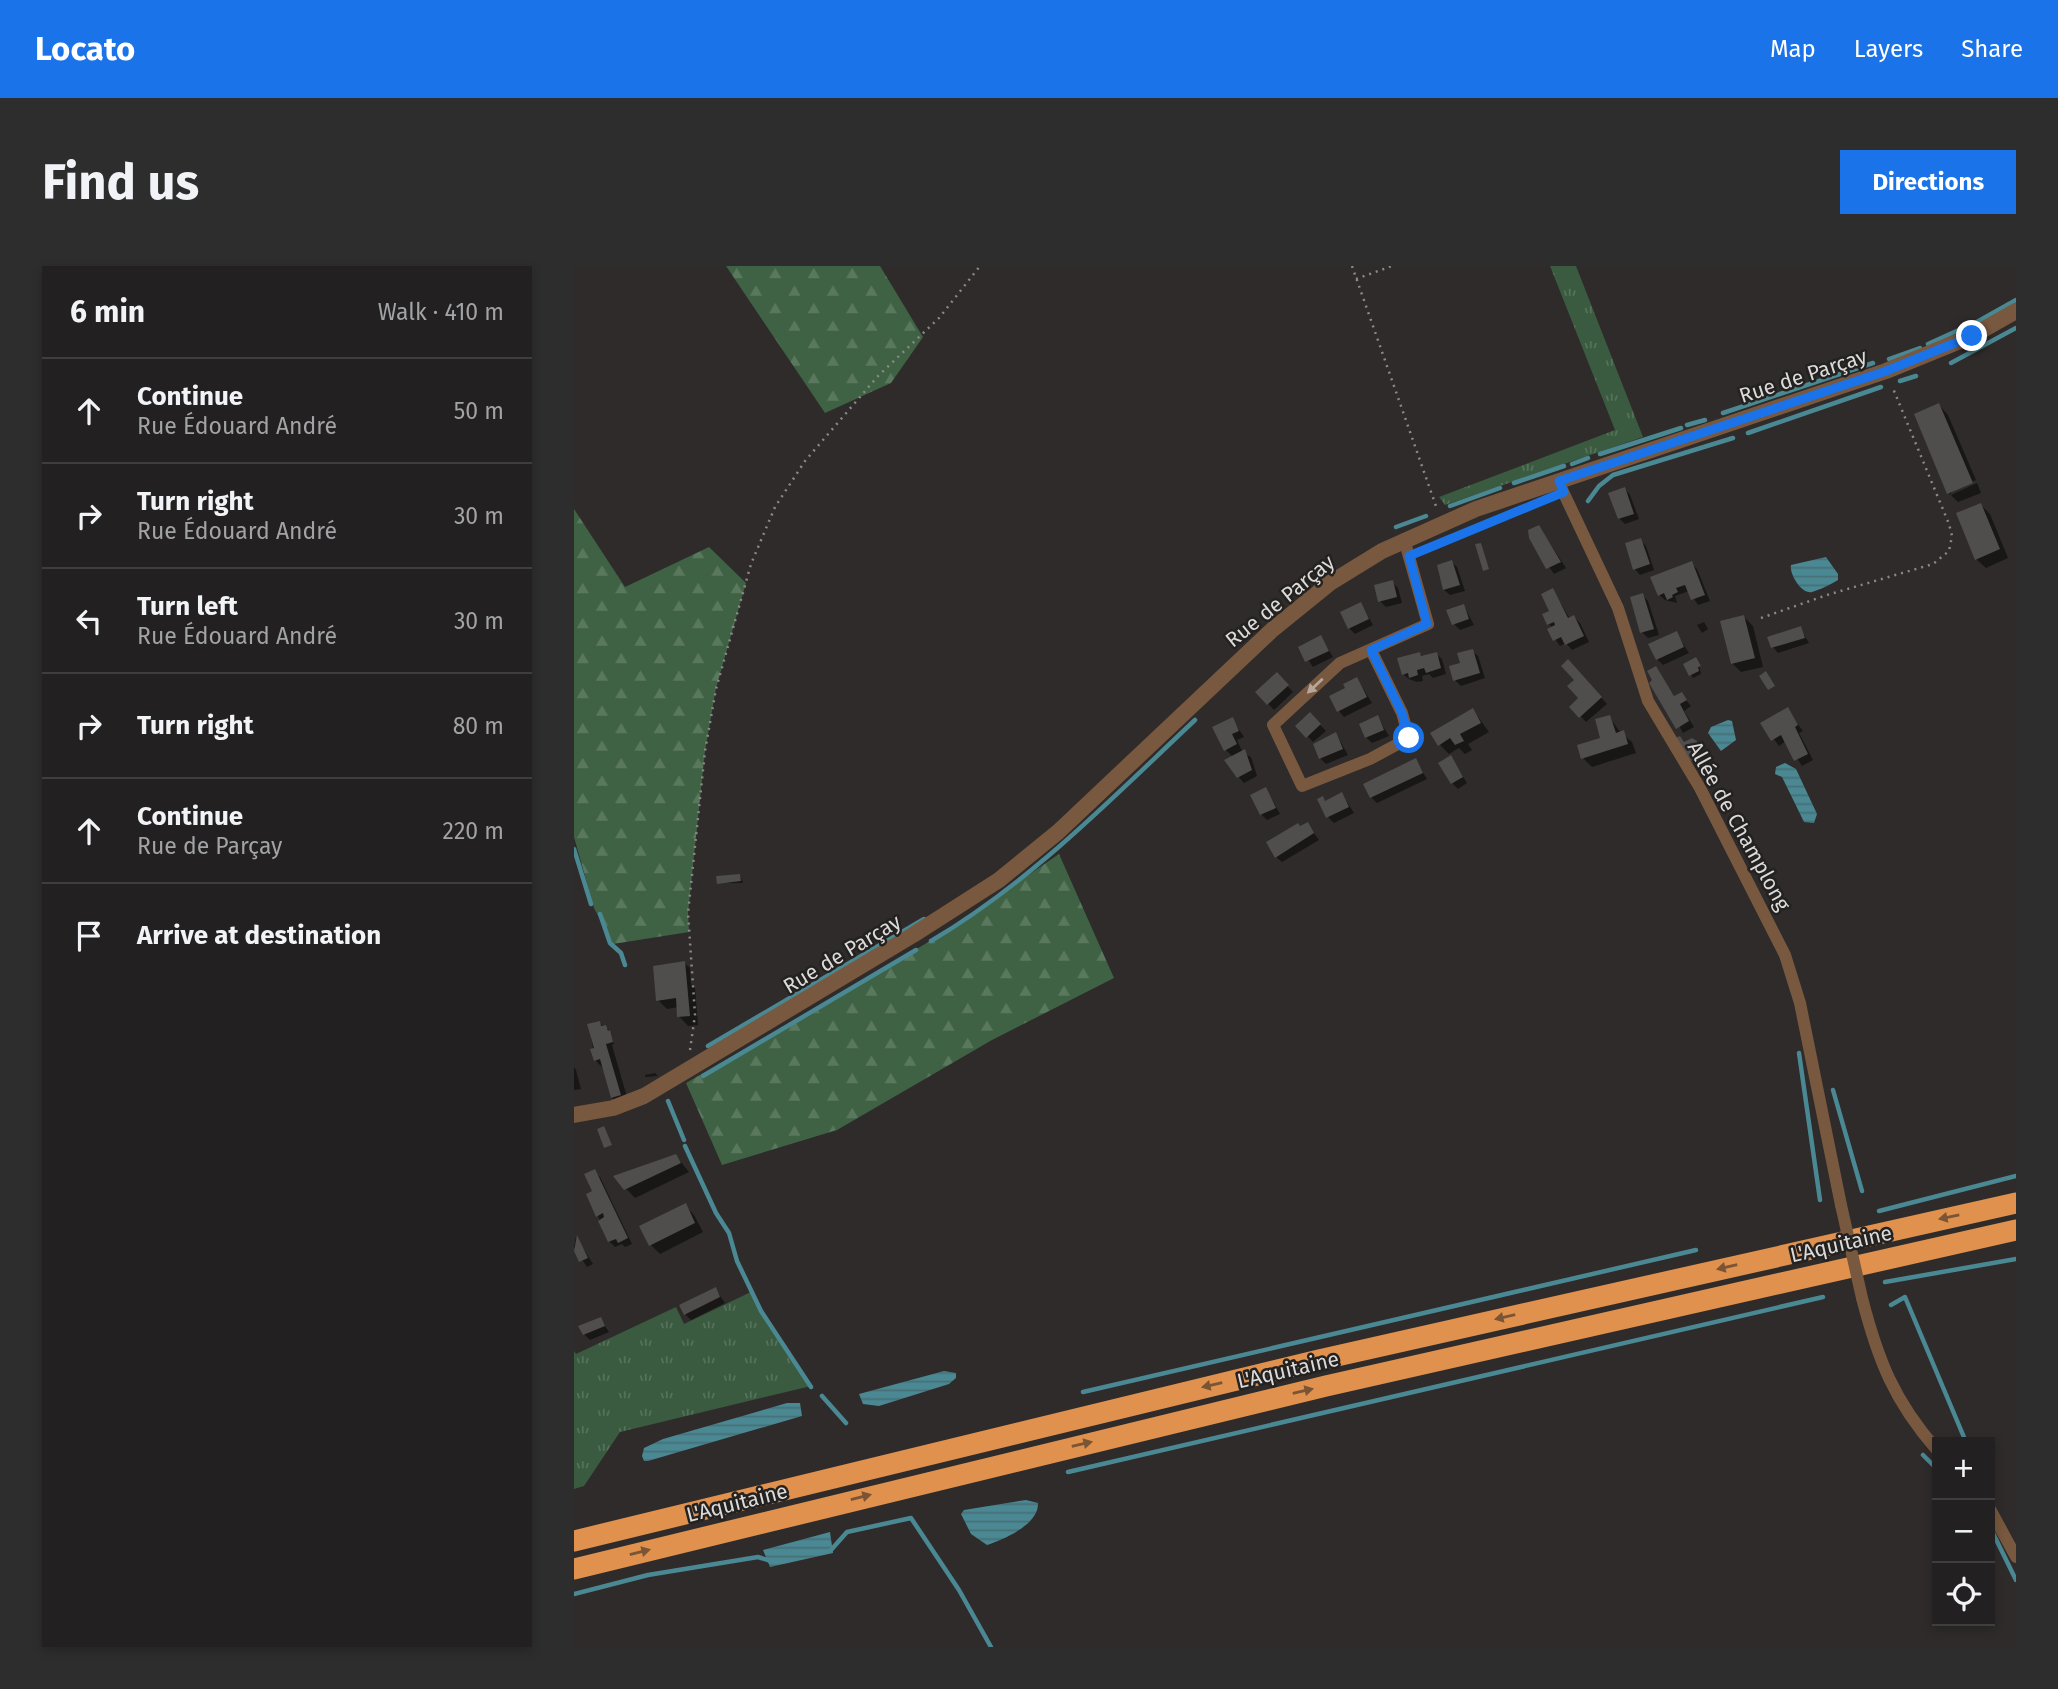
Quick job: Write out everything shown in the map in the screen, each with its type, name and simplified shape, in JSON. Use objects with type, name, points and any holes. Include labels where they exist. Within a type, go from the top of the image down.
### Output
[{"type":"highway","name":"L'Aquitaine","points":[[574,1541],[1320,1360],[2016,1203]]},
{"type":"highway","name":"L'Aquitaine","points":[[574,1569],[1223,1410],[2016,1230]]},
{"type":"street","name":"Rue de Parçay","points":[[574,1115],[631,1102],[667,1083],[999,880],[1058,832],[1280,622],[1330,583],[1404,539],[1442,522],[1559,481],[1886,371],[1972,336],[2016,311]]},
{"type":"street","name":"Allée de Champlong","points":[[1559,481],[1618,608],[1648,701],[1700,788],[1784,955],[1800,1003],[1862,1298],[1884,1373],[1912,1420],[1932,1444]]},
{"type":"street","points":[[1371,650],[1402,713],[1409,738],[1370,759],[1302,786],[1273,725],[1340,663],[1427,624],[1404,539]]},
{"type":"street","points":[[1995,1518],[2016,1557]]},
{"type":"path","points":[[690,1050],[695,1015],[688,913],[705,751],[716,688],[751,564],[775,507],[805,461],[878,376],[939,318],[980,266]]},
{"type":"path","points":[[1352,266],[1442,522]]},
{"type":"path","points":[[1356,279],[1392,266]]},
{"type":"path","points":[[1762,618],[1827,595],[1933,564],[1949,551],[1952,536],[1949,524],[1886,371]]},
{"type":"path","points":[[1409,556],[1525,508]]},
{"type":"green space","points":[[726,266],[880,266],[923,337],[891,383],[825,413]]},
{"type":"green space","points":[[1550,266],[1576,266],[1643,437],[1445,505],[1439,497],[1615,430]]},
{"type":"green space","points":[[574,509],[625,587],[709,547],[746,583],[716,688],[705,751],[688,913],[689,932],[613,944],[594,908],[574,837]]},
{"type":"green space","points":[[1059,854],[1114,978],[992,1040],[837,1130],[722,1165],[686,1083],[944,933]]},
{"type":"green space","points":[[753,1291],[765,1315],[811,1386],[620,1432],[584,1486],[574,1489],[574,1351],[576,1354],[676,1307],[684,1324]]},
{"type":"water","points":[[1826,557],[1838,574],[1838,580],[1812,592],[1800,587],[1794,578],[1791,565]]},
{"type":"water","points":[[1732,721],[1736,740],[1721,751],[1708,733],[1711,727]]},
{"type":"water","points":[[1785,763],[1796,769],[1817,814],[1814,823],[1804,822],[1782,777],[1775,774],[1776,767]]},
{"type":"water","points":[[944,1371],[956,1373],[956,1378],[949,1384],[879,1406],[863,1404],[859,1394]]},
{"type":"water","points":[[787,1403],[800,1403],[802,1416],[648,1461],[644,1461],[642,1456],[644,1448],[663,1439]]},
{"type":"water","points":[[1026,1500],[1038,1503],[1033,1518],[1020,1530],[987,1545],[971,1534],[961,1514],[964,1510]]},
{"type":"water","points":[[830,1532],[833,1553],[770,1567],[763,1550]]},
{"type":"building","points":[[1939,403],[1973,483],[1947,494],[1914,414]]},
{"type":"building","points":[[1625,487],[1634,514],[1618,519],[1608,493]]},
{"type":"building","points":[[1981,503],[2000,549],[1975,560],[1956,513]]},
{"type":"building","points":[[1539,525],[1561,562],[1546,569],[1529,538],[1528,530]]},
{"type":"building","points":[[1641,538],[1650,564],[1633,570],[1625,543]]},
{"type":"building","points":[[1481,543],[1489,569],[1483,571],[1475,544]]},
{"type":"building","points":[[1452,560],[1460,585],[1443,590],[1437,565]]},
{"type":"building","points":[[1692,561],[1705,595],[1691,600],[1685,585],[1676,588],[1678,592],[1667,600],[1664,593],[1658,596],[1650,577]]},
{"type":"building","points":[[1393,580],[1397,597],[1378,602],[1374,585]]},
{"type":"building","points":[[1553,588],[1568,618],[1574,615],[1584,636],[1565,645],[1561,637],[1553,641],[1547,629],[1555,625],[1554,622],[1547,625],[1542,614],[1549,611],[1541,594]]},
{"type":"building","points":[[1643,593],[1654,629],[1640,633],[1630,597]]},
{"type":"building","points":[[1361,602],[1369,619],[1348,629],[1340,612]]},
{"type":"building","points":[[1464,604],[1469,619],[1452,625],[1446,610]]},
{"type":"building","points":[[1744,615],[1755,658],[1731,664],[1720,621]]},
{"type":"building","points":[[1801,626],[1805,638],[1771,648],[1767,637]]},
{"type":"building","points":[[1677,631],[1684,647],[1656,660],[1648,644]]},
{"type":"building","points":[[1321,635],[1329,651],[1305,662],[1298,647]]},
{"type":"building","points":[[1473,649],[1480,673],[1453,681],[1449,666],[1460,663],[1457,653]]},
{"type":"building","points":[[1420,652],[1421,656],[1437,652],[1441,668],[1426,673],[1424,668],[1417,670],[1418,675],[1409,678],[1408,673],[1402,675],[1397,658]]},
{"type":"building","points":[[1696,657],[1701,666],[1698,667],[1699,671],[1689,676],[1683,664]]},
{"type":"building","points":[[1568,659],[1602,697],[1579,718],[1569,707],[1578,698],[1567,686],[1574,680],[1561,666]]},
{"type":"building","points":[[1656,666],[1674,696],[1682,692],[1687,700],[1680,704],[1689,721],[1676,729],[1649,683],[1652,680],[1647,671]]},
{"type":"building","points":[[1766,671],[1775,686],[1768,690],[1759,676]]},
{"type":"building","points":[[1277,672],[1289,685],[1267,705],[1255,692]]},
{"type":"building","points":[[1357,677],[1367,697],[1337,712],[1329,696],[1345,688],[1343,684]]},
{"type":"building","points":[[1788,707],[1798,725],[1795,727],[1808,754],[1794,761],[1781,735],[1771,741],[1760,723]]},
{"type":"building","points":[[1473,708],[1481,723],[1460,734],[1464,741],[1455,745],[1450,738],[1438,746],[1430,733]]},
{"type":"building","points":[[1310,712],[1321,724],[1306,738],[1295,726]]},
{"type":"building","points":[[1378,715],[1384,730],[1365,738],[1359,724]]},
{"type":"building","points":[[1610,715],[1616,733],[1624,730],[1628,744],[1581,759],[1577,745],[1600,738],[1595,719]]},
{"type":"building","points":[[1233,717],[1239,731],[1232,734],[1237,744],[1224,751],[1212,727]]},
{"type":"building","points":[[1336,732],[1343,749],[1319,759],[1313,744]]},
{"type":"building","points":[[1680,736],[1684,742],[1692,738],[1697,741],[1703,759],[1693,763],[1678,745],[1675,738]]},
{"type":"building","points":[[1245,749],[1252,770],[1237,778],[1224,760]]},
{"type":"building","points":[[1451,755],[1463,777],[1451,784],[1438,763]]},
{"type":"building","points":[[1416,758],[1423,773],[1370,798],[1363,784]]},
{"type":"building","points":[[1266,787],[1276,808],[1260,815],[1250,795]]},
{"type":"building","points":[[1342,792],[1349,807],[1326,818],[1317,799],[1323,796],[1325,801]]},
{"type":"building","points":[[1308,822],[1314,833],[1275,858],[1266,842],[1298,823],[1300,826]]},
{"type":"building","points":[[740,874],[741,881],[717,884],[716,876]]},
{"type":"building","points":[[685,961],[690,1016],[677,1017],[676,998],[656,1001],[653,966]]},
{"type":"building","points":[[600,1021],[601,1026],[606,1025],[608,1031],[610,1030],[613,1042],[606,1044],[621,1095],[611,1098],[600,1059],[594,1061],[590,1049],[594,1048],[587,1024]]},
{"type":"building","points":[[604,1126],[612,1145],[604,1148],[597,1129]]},
{"type":"building","points":[[676,1154],[681,1163],[624,1190],[613,1176]]},
{"type":"building","points":[[595,1169],[628,1238],[618,1243],[616,1239],[608,1242],[598,1221],[604,1217],[603,1213],[596,1217],[586,1194],[592,1191],[584,1174]]},
{"type":"building","points":[[686,1203],[695,1223],[649,1246],[639,1226]]},
{"type":"building","points":[[577,1235],[588,1258],[579,1262],[574,1251]]},
{"type":"building","points":[[716,1287],[720,1297],[684,1315],[679,1305]]},
{"type":"building","points":[[601,1317],[605,1326],[583,1335],[578,1326]]},
{"type":"waterway","points":[[1975,323],[2016,300]]},
{"type":"waterway","points":[[1951,363],[2016,328]]},
{"type":"waterway","points":[[1928,344],[1961,329]]},
{"type":"waterway","points":[[1889,359],[1920,348]]},
{"type":"waterway","points":[[1723,413],[1873,363]]},
{"type":"waterway","points":[[1900,381],[1916,376]]},
{"type":"waterway","points":[[1748,433],[1881,387]]},
{"type":"waterway","points":[[1687,425],[1705,420]]},
{"type":"waterway","points":[[1600,454],[1681,428]]},
{"type":"waterway","points":[[1588,501],[1599,486],[1613,475],[1733,438]]},
{"type":"waterway","points":[[1572,464],[1588,458]]},
{"type":"waterway","points":[[1514,483],[1564,466]]},
{"type":"waterway","points":[[1450,506],[1500,488]]},
{"type":"waterway","points":[[1396,527],[1426,516]]},
{"type":"waterway","points":[[931,941],[968,918],[1036,866],[1195,720]]},
{"type":"waterway","points":[[574,849],[591,904]]},
{"type":"waterway","points":[[600,914],[610,943],[621,953],[625,965]]},
{"type":"waterway","points":[[708,1046],[924,919]]},
{"type":"waterway","points":[[703,1076],[916,950]]},
{"type":"waterway","points":[[1799,1053],[1820,1200]]},
{"type":"waterway","points":[[1833,1090],[1862,1191]]},
{"type":"waterway","points":[[668,1101],[684,1140]]},
{"type":"waterway","points":[[685,1146],[716,1213],[729,1233],[737,1261],[761,1311],[811,1387]]},
{"type":"waterway","points":[[1879,1211],[2016,1176]]},
{"type":"waterway","points":[[1083,1392],[1696,1250]]},
{"type":"waterway","points":[[1885,1282],[2016,1259]]},
{"type":"waterway","points":[[1068,1472],[1823,1297]]},
{"type":"waterway","points":[[1891,1305],[1905,1297],[1964,1437]]},
{"type":"waterway","points":[[822,1396],[846,1423]]},
{"type":"waterway","points":[[1923,1455],[1932,1464]]},
{"type":"waterway","points":[[831,1550],[847,1532],[911,1518],[959,1590],[991,1647]]},
{"type":"waterway","points":[[1995,1537],[2016,1580]]},
{"type":"waterway","points":[[574,1594],[648,1575],[758,1557],[771,1561]]},
{"type":"route","points":[[1409,738],[1402,713],[1371,650],[1427,624],[1409,556],[1564,492],[1559,481],[1886,371],[1972,336]]}]
